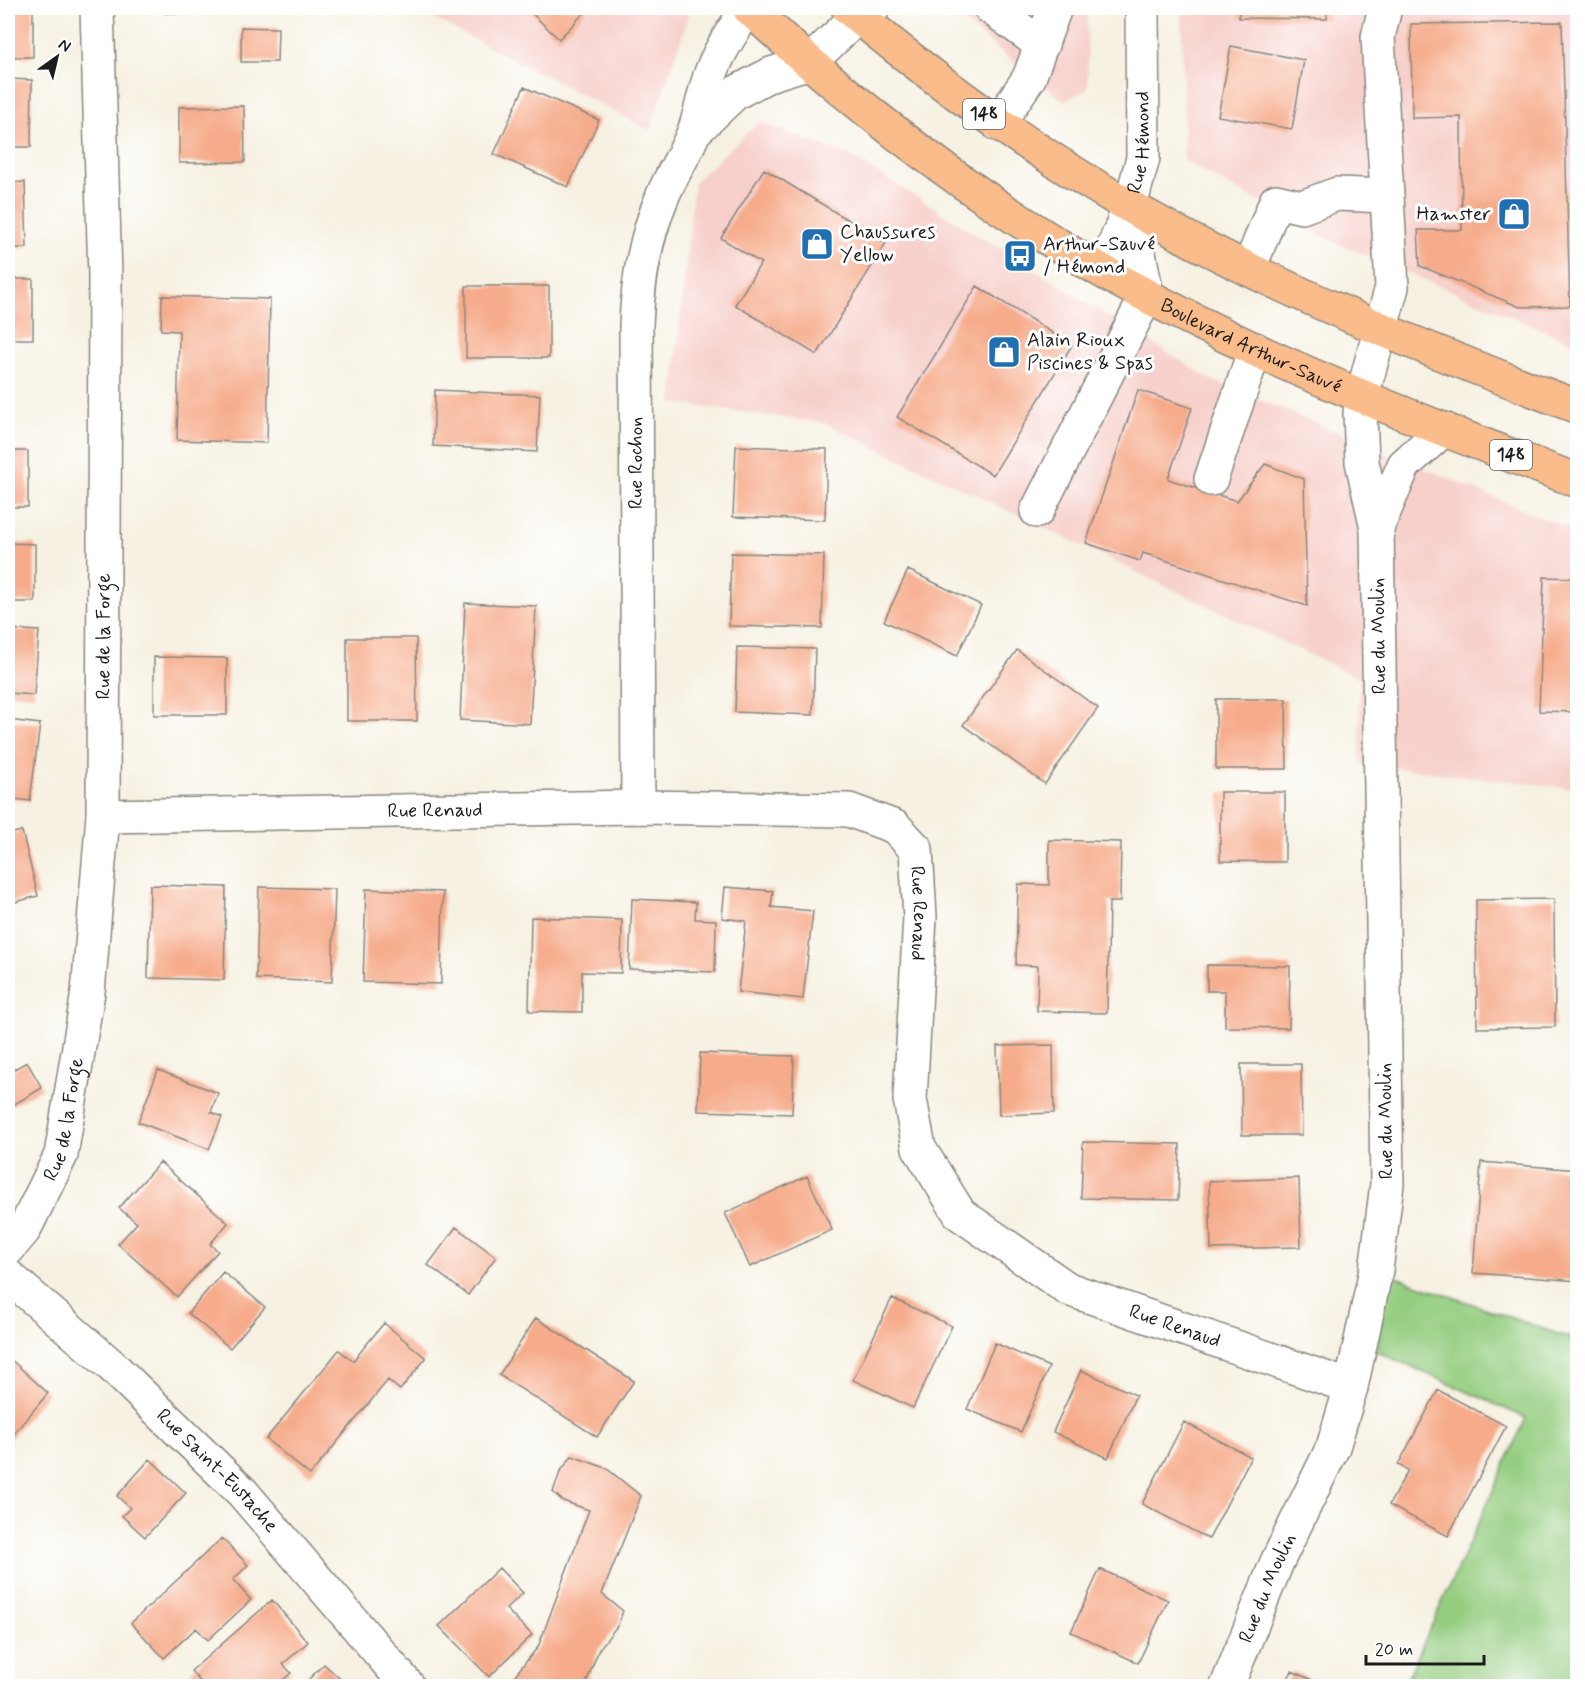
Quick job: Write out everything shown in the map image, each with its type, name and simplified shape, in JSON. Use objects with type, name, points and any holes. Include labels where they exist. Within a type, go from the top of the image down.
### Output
[{"type":"main road","name":"Boulevard Arthur-Sauvé","points":[[749,8],[810,62],[944,168],[1047,238],[1104,271],[1256,349],[1362,396],[1578,481]]},
{"type":"main road","name":"148","points":[[860,10],[937,79],[998,124],[1130,206],[1249,269],[1381,330],[1578,407]]},
{"type":"street","name":"Rue de la Forge","points":[[8,1249],[24,1230],[61,1155],[88,992],[103,816],[105,277],[97,8]]},
{"type":"street","name":"Rue Rochon","points":[[638,807],[636,325],[638,284],[643,252],[653,223],[673,172],[695,131],[711,74],[729,36],[749,8]]},
{"type":"street","points":[[991,8],[1042,45]]},
{"type":"street","points":[[998,124],[1025,85],[1042,45],[1054,8]]},
{"type":"street","name":"Rue Hémond","points":[[1104,271],[1140,174],[1144,143],[1142,8]]},
{"type":"street","name":"Rue du Moulin","points":[[1227,1686],[1277,1562],[1333,1447],[1351,1387],[1376,1270],[1387,1184],[1377,528],[1362,462],[1362,396],[1381,330],[1393,275],[1378,37],[1385,8]]},
{"type":"street","points":[[810,62],[860,10]]},
{"type":"street","name":"Rue Rochon","points":[[695,131],[735,93],[771,74],[810,62]]},
{"type":"street","points":[[1249,269],[1276,201],[1302,207],[1337,194],[1387,196]]},
{"type":"street","points":[[1037,511],[1148,295],[1130,206]]},
{"type":"street","points":[[1212,479],[1256,349]]},
{"type":"street","name":"Rue du Moulin","points":[[1377,528],[1404,465],[1444,429]]},
{"type":"street","name":"Rue Renaud","points":[[103,816],[638,807],[849,810],[895,827],[916,849],[920,917],[910,1099],[919,1148],[960,1214],[1068,1289],[1351,1387]]},
{"type":"street","name":"Rue Saint-Eustache","points":[[8,1276],[111,1365],[242,1492],[408,1686]]},
{"type":"shaded area","points":[[414,8],[682,8],[689,16],[650,130]]},
{"type":"shaded area","points":[[946,8],[1087,8],[1088,89],[1064,101]]},
{"type":"shaded area","points":[[1182,8],[1577,8],[1577,344],[1323,237],[1184,161]]},
{"type":"shaded area","points":[[759,122],[847,154],[1210,379],[1577,532],[1577,789],[1360,764],[1359,678],[824,423],[672,403],[694,182]]},
{"type":"green space","points":[[1376,1270],[1569,1338],[1577,1322],[1577,1686],[1404,1686],[1526,1418],[1378,1352]]},
{"type":"building","points":[[8,8],[33,8],[33,57],[8,57]]},
{"type":"building","points":[[165,8],[243,8],[243,12],[165,13]]},
{"type":"building","points":[[526,8],[586,8],[588,9],[559,39]]},
{"type":"building","points":[[1239,8],[1327,8],[1327,19],[1239,18]]},
{"type":"building","points":[[1562,22],[1570,306],[1520,307],[1420,266],[1418,230],[1462,230],[1461,117],[1412,118],[1411,24]]},
{"type":"building","points":[[241,27],[278,28],[277,62],[241,62]]},
{"type":"building","points":[[1231,46],[1304,60],[1292,129],[1218,116]]},
{"type":"building","points":[[8,79],[32,80],[31,147],[8,147]]},
{"type":"building","points":[[524,87],[599,120],[568,187],[494,154]]},
{"type":"building","points":[[244,106],[245,162],[179,163],[179,107]]},
{"type":"building","points":[[764,169],[886,243],[817,355],[735,305],[761,263],[721,238]]},
{"type":"building","points":[[25,182],[27,248],[8,248],[8,183]]},
{"type":"building","points":[[8,279],[33,279],[33,339],[8,339]]},
{"type":"building","points":[[466,286],[549,286],[549,358],[466,358]]},
{"type":"building","points":[[977,286],[1072,345],[993,475],[897,417]]},
{"type":"building","points":[[162,296],[270,299],[267,443],[177,440],[179,331],[161,330]]},
{"type":"building","points":[[435,390],[540,395],[537,452],[433,446]]},
{"type":"building","points":[[1138,390],[1192,408],[1168,479],[1237,501],[1265,464],[1304,479],[1307,606],[1143,553],[1140,561],[1086,543]]},
{"type":"building","points":[[736,446],[827,449],[825,520],[733,517]]},
{"type":"building","points":[[8,451],[28,451],[28,507],[8,507]]},
{"type":"building","points":[[8,543],[35,544],[35,602],[8,602]]},
{"type":"building","points":[[731,553],[824,555],[822,628],[729,626]]},
{"type":"building","points":[[908,570],[981,605],[957,656],[884,621]]},
{"type":"building","points":[[1544,577],[1578,578],[1578,712],[1539,711]]},
{"type":"building","points":[[465,603],[536,606],[530,724],[460,720]]},
{"type":"building","points":[[8,629],[39,631],[34,695],[8,693]]},
{"type":"building","points":[[347,638],[416,638],[417,721],[347,721]]},
{"type":"building","points":[[737,647],[815,649],[813,715],[735,712]]},
{"type":"building","points":[[1017,650],[1098,708],[1045,784],[963,725]]},
{"type":"building","points":[[154,657],[227,658],[227,715],[154,715]]},
{"type":"building","points":[[1216,699],[1286,699],[1287,769],[1216,769]]},
{"type":"building","points":[[8,720],[40,724],[30,801],[8,798]]},
{"type":"building","points":[[1220,792],[1285,792],[1285,862],[1220,861]]},
{"type":"building","points":[[22,831],[38,896],[8,904],[8,834]]},
{"type":"building","points":[[1049,840],[1121,842],[1120,902],[1109,902],[1107,1013],[1037,1011],[1038,966],[1016,965],[1018,884],[1049,885]]},
{"type":"building","points":[[150,885],[226,887],[224,980],[148,978]]},
{"type":"building","points":[[259,887],[335,889],[332,982],[256,979]]},
{"type":"building","points":[[725,887],[773,891],[771,907],[813,911],[803,999],[738,992],[746,921],[722,918]]},
{"type":"building","points":[[366,889],[443,892],[441,984],[363,982]]},
{"type":"building","points":[[632,899],[696,902],[695,919],[716,920],[715,972],[629,969]]},
{"type":"building","points":[[1554,899],[1555,1027],[1477,1028],[1476,900]]},
{"type":"building","points":[[531,917],[622,920],[621,973],[582,972],[582,1012],[529,1011]]},
{"type":"building","points":[[1207,965],[1290,966],[1289,1028],[1225,1027],[1225,991],[1207,991]]},
{"type":"building","points":[[1053,1045],[1054,1113],[999,1115],[997,1046]]},
{"type":"building","points":[[700,1053],[794,1056],[792,1114],[698,1111]]},
{"type":"building","points":[[27,1062],[42,1088],[8,1108],[8,1069],[9,1072]]},
{"type":"building","points":[[1241,1064],[1301,1064],[1302,1135],[1242,1135]]},
{"type":"building","points":[[158,1070],[218,1093],[211,1112],[222,1117],[209,1149],[138,1122]]},
{"type":"building","points":[[1083,1142],[1180,1144],[1178,1200],[1081,1198]]},
{"type":"building","points":[[160,1162],[228,1223],[210,1244],[218,1251],[177,1297],[118,1244],[137,1223],[119,1208]]},
{"type":"building","points":[[1481,1162],[1578,1170],[1578,1281],[1473,1273]]},
{"type":"building","points":[[807,1176],[832,1230],[750,1267],[725,1213]]},
{"type":"building","points":[[1299,1178],[1301,1247],[1211,1249],[1209,1181]]},
{"type":"building","points":[[456,1227],[496,1257],[468,1295],[428,1265]]},
{"type":"building","points":[[223,1272],[265,1307],[230,1348],[188,1313]]},
{"type":"building","points":[[892,1298],[952,1326],[913,1408],[853,1380]]},
{"type":"building","points":[[536,1318],[634,1381],[597,1437],[499,1375]]},
{"type":"building","points":[[384,1323],[426,1358],[400,1390],[388,1380],[310,1475],[266,1439],[339,1350],[353,1361]]},
{"type":"building","points":[[995,1343],[1049,1367],[1021,1432],[967,1409]]},
{"type":"building","points":[[8,1357],[48,1393],[8,1441]]},
{"type":"building","points":[[1081,1370],[1136,1395],[1108,1458],[1053,1432]]},
{"type":"building","points":[[1438,1390],[1506,1426],[1448,1536],[1389,1505],[1408,1470],[1398,1465]]},
{"type":"building","points":[[1184,1422],[1251,1457],[1209,1539],[1142,1504]]},
{"type":"building","points":[[572,1456],[606,1468],[641,1496],[602,1594],[623,1611],[618,1625],[599,1649],[585,1686],[506,1686],[538,1647],[589,1510],[563,1501],[553,1492],[560,1472]]},
{"type":"building","points":[[150,1459],[186,1493],[145,1537],[122,1516],[130,1508],[117,1496]]},
{"type":"building","points":[[222,1538],[248,1565],[233,1580],[251,1600],[208,1640],[196,1628],[164,1658],[131,1623]]},
{"type":"building","points":[[499,1568],[523,1593],[506,1609],[532,1635],[489,1677],[439,1626]]},
{"type":"building","points":[[1100,1569],[1168,1600],[1138,1663],[1071,1632]]},
{"type":"building","points":[[272,1600],[308,1642],[283,1664],[291,1673],[276,1686],[204,1686],[191,1671]]},
{"type":"building","points":[[324,1664],[348,1686],[302,1686]]},
{"type":"building","points":[[1292,1671],[1325,1686],[1284,1686]]},
{"type":"place","name":"Hamster","points":[[1514,214]]},
{"type":"place","name":"Chaussures Yellow","points":[[817,244]]},
{"type":"place","name":"Arthur-Sauvé / Hémond","points":[[1020,256]]},
{"type":"place","name":"Alain Rioux Piscines & Spas","points":[[1004,352]]}]
